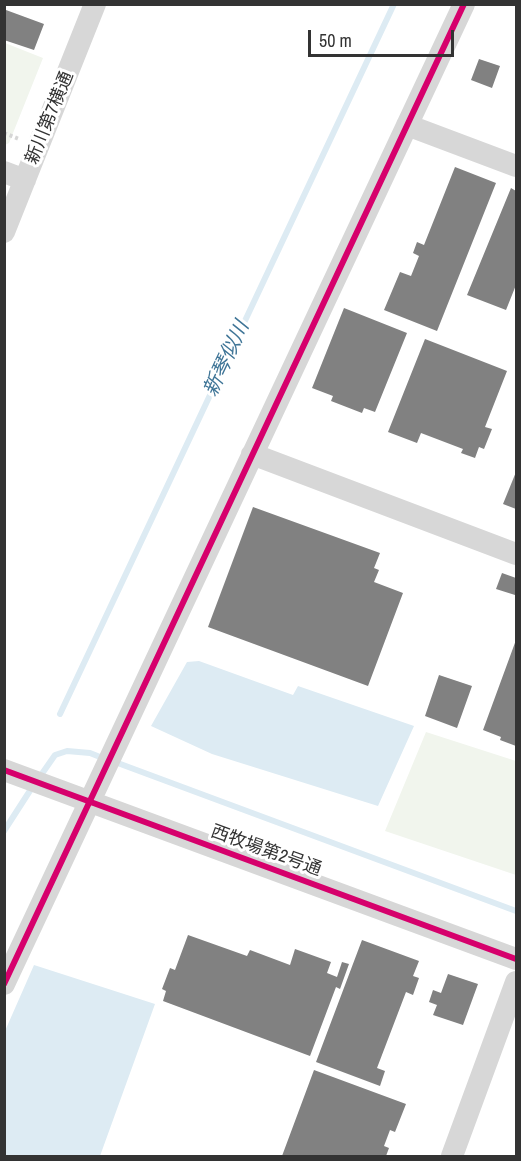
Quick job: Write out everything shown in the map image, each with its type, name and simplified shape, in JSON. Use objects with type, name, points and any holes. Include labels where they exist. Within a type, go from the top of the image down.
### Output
[{"type":"street","name":"新川第7横通","points":[[4,232],[15,176],[95,4]]},
{"type":"street","points":[[4,984],[464,4]]},
{"type":"street","points":[[407,125],[516,166]]},
{"type":"street","points":[[252,454],[516,554]]},
{"type":"street","name":"西牧場第2号通","points":[[4,770],[516,959]]},
{"type":"street","points":[[452,1156],[516,982]]},
{"type":"path","points":[[4,134],[19,139]]},
{"type":"shaded area","points":[[5,43],[43,58],[9,143],[5,145]]},
{"type":"shaded area","points":[[199,661],[293,695],[298,686],[414,726],[378,806],[212,754],[151,726],[187,662]]},
{"type":"shaded area","points":[[426,732],[516,761],[516,875],[385,831]]},
{"type":"shaded area","points":[[34,965],[155,1004],[100,1156],[5,1156],[5,1031]]},
{"type":"building","points":[[6,10],[44,24],[34,50],[4,40]]},
{"type":"building","points":[[479,59],[500,66],[492,88],[471,80]]},
{"type":"building","points":[[455,167],[496,183],[437,331],[384,310],[400,272],[411,276],[419,256],[413,253],[417,242],[424,245]]},
{"type":"building","points":[[511,188],[516,191],[516,285],[506,310],[467,295]]},
{"type":"building","points":[[344,308],[407,333],[375,412],[364,408],[362,413],[331,401],[333,396],[312,388]]},
{"type":"building","points":[[425,339],[507,371],[485,427],[492,429],[484,449],[479,447],[475,458],[461,453],[463,449],[421,433],[417,443],[388,432]]},
{"type":"building","points":[[516,472],[516,509],[503,504]]},
{"type":"building","points":[[253,507],[380,553],[374,568],[379,570],[374,582],[403,593],[368,686],[208,627]]},
{"type":"building","points":[[502,573],[516,578],[515,595],[496,589]]},
{"type":"building","points":[[516,640],[516,746],[483,730]]},
{"type":"building","points":[[439,675],[472,686],[457,728],[425,716]]},
{"type":"building","points":[[188,935],[247,956],[250,950],[290,965],[295,949],[331,962],[327,973],[337,977],[342,962],[349,964],[340,989],[336,987],[310,1056],[163,1001],[166,991],[162,989],[170,968],[175,970]]},
{"type":"building","points":[[362,940],[419,961],[413,976],[419,978],[413,995],[406,992],[377,1068],[385,1071],[380,1086],[316,1062]]},
{"type":"building","points":[[448,974],[478,984],[463,1025],[433,1015],[437,1005],[429,1002],[433,990],[441,993]]},
{"type":"building","points":[[314,1070],[406,1104],[395,1132],[390,1130],[384,1146],[389,1148],[386,1156],[282,1156]]},
{"type":"waterway","name":"新琴似川","points":[[60,714],[394,4]]},
{"type":"waterway","points":[[39,778],[55,755],[67,751],[90,753],[105,759]]},
{"type":"waterway","points":[[115,762],[516,911]]},
{"type":"waterway","points":[[4,831],[33,786]]},
{"type":"cycle path","points":[[4,984],[464,4]]},
{"type":"cycle path","points":[[4,770],[516,959]]}]
